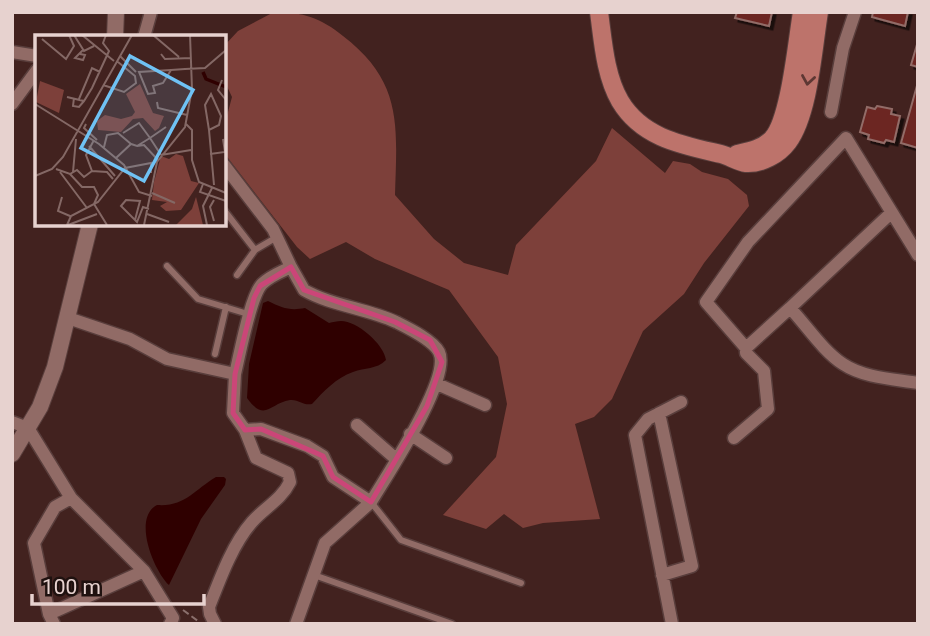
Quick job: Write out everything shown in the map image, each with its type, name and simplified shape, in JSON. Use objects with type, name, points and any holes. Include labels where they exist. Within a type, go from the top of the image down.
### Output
[{"type":"main road","points":[[599,12],[611,82],[620,101],[635,120],[653,134],[675,143],[746,163],[763,160],[777,153],[799,123],[819,12]]},
{"type":"main road","points":[[727,156],[759,148],[779,130],[802,12]]},
{"type":"street","points":[[115,35],[116,12]]},
{"type":"street","points":[[144,35],[150,12]]},
{"type":"street","points":[[831,112],[843,48],[855,12]]},
{"type":"street","points":[[12,51],[35,56]]},
{"type":"street","points":[[12,104],[35,73]]},
{"type":"street","points":[[734,438],[768,409],[764,371],[746,353],[746,348],[706,302],[748,242],[846,138],[918,255]]},
{"type":"street","points":[[226,169],[277,237],[299,285],[311,294],[395,322],[430,340],[440,353],[442,362],[437,384],[371,502],[325,543],[296,624]]},
{"type":"street","points":[[746,348],[891,214]]},
{"type":"street","points":[[12,454],[40,407],[55,367],[90,226]]},
{"type":"street","points":[[215,624],[209,614],[209,607],[242,534],[273,504],[290,482],[288,473],[256,458],[245,430],[233,414],[235,374],[260,286],[272,276],[291,267]]},
{"type":"street","points":[[790,308],[832,356],[844,364],[857,371],[884,378],[918,383]]},
{"type":"street","points":[[68,318],[130,339],[167,359],[235,374]]},
{"type":"street","points":[[437,384],[485,405]]},
{"type":"street","points":[[672,624],[635,435],[648,419],[681,402]]},
{"type":"street","points":[[659,413],[692,566],[662,575]]},
{"type":"street","points":[[12,422],[28,428],[71,498],[144,571],[173,618],[170,624]]},
{"type":"street","points":[[357,425],[396,459]]},
{"type":"street","points":[[245,430],[261,429],[307,446],[323,456],[333,477],[371,502]]},
{"type":"street","points":[[410,434],[446,458]]},
{"type":"street","points":[[71,498],[55,507],[34,543],[52,619],[144,571]]},
{"type":"lane","points":[[226,212],[255,250]]},
{"type":"lane","points":[[237,275],[255,250],[277,237]]},
{"type":"lane","points":[[167,266],[198,299],[250,315]]},
{"type":"lane","points":[[215,354],[226,307]]},
{"type":"lane","points":[[371,502],[401,540],[521,583]]},
{"type":"lane","points":[[314,575],[452,624]]},
{"type":"path","points":[[166,606],[176,605],[202,624]]},
{"type":"highlighted area","points":[[291,267],[304,290],[395,322],[430,340],[442,362],[427,406],[371,502],[333,477],[323,456],[261,429],[245,430],[233,413],[235,374],[254,298],[260,286]]},
{"type":"shaded area","points":[[274,12],[294,13],[327,25],[363,53],[377,71],[392,107],[396,148],[395,195],[434,239],[464,263],[508,275],[516,245],[596,161],[612,128],[665,173],[673,161],[690,164],[702,172],[728,179],[747,195],[749,206],[704,263],[684,294],[643,331],[612,399],[594,417],[575,424],[600,519],[543,523],[523,528],[504,514],[486,529],[443,515],[496,457],[507,404],[498,357],[449,290],[375,259],[346,242],[310,259],[297,247],[226,156],[226,120],[232,97],[226,84],[226,44],[238,31]]},
{"type":"shaded area","points":[[268,301],[286,308],[305,308],[329,323],[347,322],[362,329],[380,347],[386,360],[341,378],[312,404],[290,400],[268,409],[258,409],[247,398],[249,364],[263,303]]},
{"type":"shaded area","points":[[216,477],[224,477],[225,485],[201,519],[169,585],[152,557],[146,521],[157,505],[175,503],[189,497]]},
{"type":"building","points":[[737,12],[772,12],[769,26],[735,18]]},
{"type":"building","points":[[873,12],[908,12],[905,26],[872,17]]},
{"type":"building","points":[[918,41],[918,67],[911,65]]},
{"type":"building","points":[[918,82],[918,148],[901,143]]},
{"type":"building","points":[[877,106],[892,109],[891,114],[900,116],[894,142],[886,140],[884,143],[868,139],[869,135],[860,132],[867,107],[875,109]]}]
